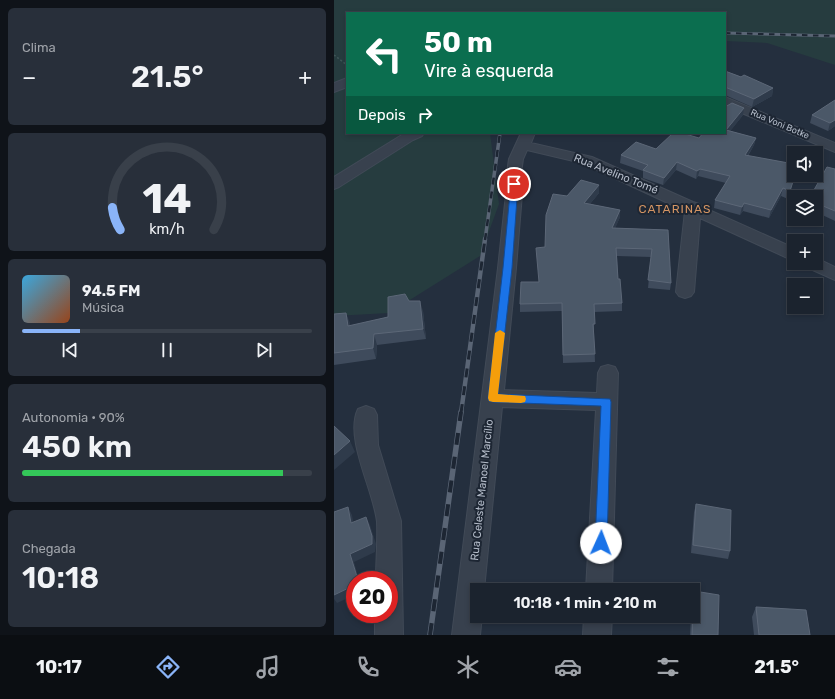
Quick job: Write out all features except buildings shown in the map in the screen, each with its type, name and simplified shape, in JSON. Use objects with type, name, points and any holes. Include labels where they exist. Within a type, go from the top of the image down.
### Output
[{"type":"street","points":[[334,88],[346,82]]},
{"type":"street","name":"Rua Voni Botke","points":[[726,100],[835,148]]},
{"type":"street","points":[[334,184],[416,134]]},
{"type":"street","name":"Rua Avelino Tomé","points":[[525,139],[587,160],[693,207],[787,252]]},
{"type":"street","name":"Rua Celeste Manoel Marcílio","points":[[466,635],[508,268],[514,194],[514,173],[516,159],[525,139]]},
{"type":"street","points":[[685,292],[693,207]]},
{"type":"street","points":[[823,268],[835,274]]},
{"type":"street","points":[[599,583],[608,373]]},
{"type":"street","points":[[493,398],[606,402]]},
{"type":"street","points":[[366,415],[367,446],[389,521],[389,635]]},
{"type":"street","points":[[597,635],[598,623]]},
{"type":"path","points":[[334,55],[346,64]]},
{"type":"green space","points":[[334,0],[835,0],[835,65],[767,43],[726,41],[726,12],[346,12],[346,134],[490,134],[499,204],[480,256],[389,313],[334,316]]},
{"type":"railway","points":[[726,33],[835,36]]},
{"type":"railway","points":[[485,240],[500,134]]},
{"type":"railway","points":[[461,413],[485,239]]},
{"type":"railway","points":[[430,635],[461,412]]},
{"type":"slow traffic","points":[[500,333],[493,398],[521,399]]},
{"type":"district","name":"CATARINAS","points":[[675,209]]},
{"type":"route","points":[[514,184],[508,268],[493,398],[606,402],[601,543]]}]
